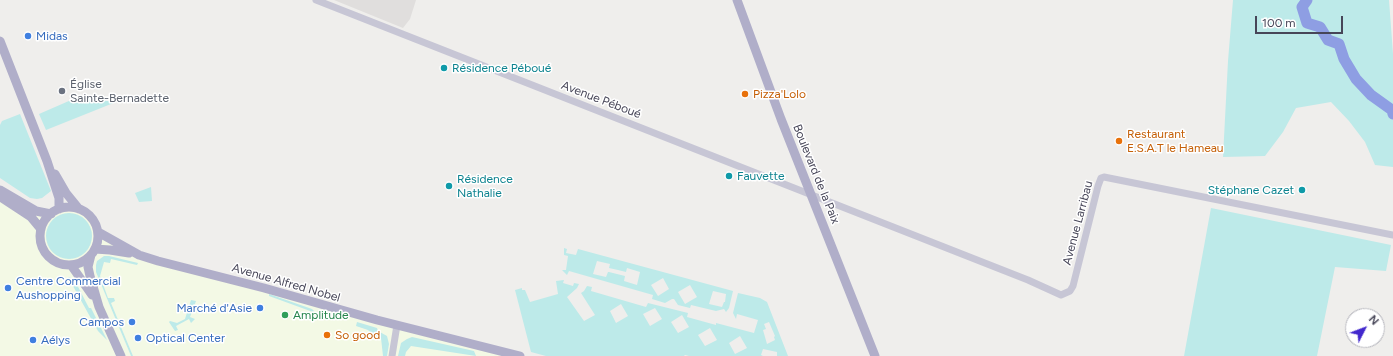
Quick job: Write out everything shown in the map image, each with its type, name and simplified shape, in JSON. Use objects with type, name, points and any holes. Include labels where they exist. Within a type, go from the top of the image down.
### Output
[{"type":"main road","name":"Boulevard de la Paix","points":[[737,0],[781,119],[875,356]]},
{"type":"main road","points":[[0,42],[47,161],[59,198],[55,212]]},
{"type":"main road","points":[[47,161],[66,193],[79,209],[92,218],[98,232],[98,241],[88,267],[99,307]]},
{"type":"main road","points":[[0,190],[36,211],[55,212]]},
{"type":"main road","points":[[0,197],[31,217],[41,229]]},
{"type":"main road","points":[[79,209],[65,208],[55,212],[45,221],[41,229],[41,243],[49,257],[63,264],[71,265],[85,260],[93,252]]},
{"type":"main road","name":"Avenue Alfred Nobel","points":[[98,232],[139,255]]},
{"type":"main road","name":"Avenue Alfred Nobel","points":[[93,252],[110,250],[139,255],[264,288],[320,305],[520,356]]},
{"type":"main road","points":[[71,265],[99,307],[121,356]]},
{"type":"street","name":"Avenue Péboué","points":[[316,0],[811,195]]},
{"type":"street","name":"Avenue Larribau","points":[[811,195],[1028,280],[1060,295],[1070,291],[1073,286],[1098,188],[1101,178],[1104,177],[1393,235]]},
{"type":"street","points":[[392,356],[397,325]]},
{"type":"shaded area","points":[[334,0],[416,0],[410,19],[403,28]]},
{"type":"shaded area","points":[[1233,0],[1389,0],[1393,54],[1393,167],[1375,165],[1365,142],[1349,121],[1331,102],[1296,108],[1283,132],[1265,156],[1223,157]]},
{"type":"shaded area","points":[[78,97],[116,102],[46,130],[39,114]]},
{"type":"shaded area","points":[[20,114],[51,191],[42,198],[30,198],[0,178],[0,125],[2,121]]},
{"type":"shaded area","points":[[151,187],[152,201],[139,202],[135,193]]},
{"type":"shaded area","points":[[0,190],[51,214],[59,209],[79,209],[92,218],[98,232],[139,255],[520,356],[0,356]]},
{"type":"shaded area","points":[[1211,208],[1391,245],[1386,271],[1335,267],[1317,356],[1184,356]]},
{"type":"shaded area","points":[[64,213],[74,213],[82,217],[88,223],[92,231],[92,241],[88,249],[82,255],[74,259],[64,259],[56,255],[50,249],[46,241],[46,231],[50,223],[56,217]]},
{"type":"shaded area","points":[[564,248],[567,249],[566,253],[576,255],[578,249],[733,291],[729,308],[726,312],[724,309],[716,311],[691,305],[690,308],[678,305],[674,299],[665,303],[652,299],[653,295],[569,271],[567,275],[562,270],[566,270],[568,256],[564,255]],"holes":[[[597,261],[610,264],[609,268],[626,272],[627,268],[640,272],[637,285],[624,281],[625,276],[609,272],[606,277],[593,274]],[[663,278],[669,289],[658,296],[651,285]],[[690,285],[697,297],[685,304],[678,292]],[[713,291],[726,294],[725,302],[722,307],[709,304]]]},
{"type":"shaded area","points":[[104,256],[138,263],[137,265],[111,259],[110,263],[104,262],[100,276],[108,298],[114,298],[115,301],[111,303],[133,356],[131,356],[96,272],[97,261]]},
{"type":"shaded area","points":[[68,277],[75,281],[107,340],[98,331]]},
{"type":"shaded area","points":[[564,280],[563,283],[573,286],[574,283],[579,284],[577,288],[567,297],[584,321],[595,315],[581,293],[587,286],[592,287],[591,291],[646,307],[648,303],[688,313],[687,317],[754,333],[758,320],[737,314],[736,319],[733,313],[738,293],[760,298],[767,302],[788,356],[777,356],[777,352],[763,349],[761,355],[763,356],[546,356],[531,352],[515,290],[522,288],[522,290],[525,290],[530,302],[558,294],[556,281]],"holes":[[[621,304],[628,316],[616,323],[610,311]],[[655,308],[662,319],[650,326],[643,314]],[[682,315],[689,327],[678,333],[671,322]],[[769,322],[775,336],[775,340],[767,344],[763,330],[766,329],[764,324]],[[710,328],[717,340],[705,346],[698,335]],[[740,336],[747,348],[735,354],[729,343]]]},
{"type":"shaded area","points":[[269,294],[314,311],[313,312],[269,296]]},
{"type":"shaded area","points":[[191,300],[196,301],[190,317],[195,319],[191,323],[189,319],[176,326],[178,330],[175,331],[169,322],[177,323],[185,319]]},
{"type":"shaded area","points":[[357,322],[377,328],[378,331],[387,336],[389,344],[387,356],[383,356],[381,338],[373,335],[368,330],[356,326]]},
{"type":"shaded area","points":[[412,337],[474,351],[476,356],[411,346],[406,352],[405,356],[398,356],[401,343]]},
{"type":"waterway","points":[[1307,0],[1302,7],[1307,23],[1320,27],[1328,40],[1339,44],[1344,59],[1356,79],[1371,95],[1392,110],[1393,114]]},
{"type":"place","name":"Midas","points":[[28,36]]},
{"type":"place","name":"Résidence Péboué","points":[[444,68]]},
{"type":"place","name":"Église Sainte-Bernadette","points":[[62,91]]},
{"type":"place","name":"Pizza'Lolo","points":[[745,94]]},
{"type":"place","name":"Restaurant E.S.A.T le Hameau","points":[[1119,141]]},
{"type":"place","name":"Fauvette","points":[[729,176]]},
{"type":"place","name":"Résidence Nathalie","points":[[449,186]]},
{"type":"place","name":"Stéphane Cazet","points":[[1302,190]]},
{"type":"place","name":"Centre Commercial Aushopping","points":[[8,288]]},
{"type":"place","name":"Marché d'Asie","points":[[260,308]]},
{"type":"place","name":"Amplitude","points":[[285,315]]},
{"type":"place","name":"Campos","points":[[132,322]]},
{"type":"place","name":"So good","points":[[327,335]]},
{"type":"place","name":"Optical Center","points":[[138,338]]},
{"type":"place","name":"Aélys","points":[[33,340]]}]
